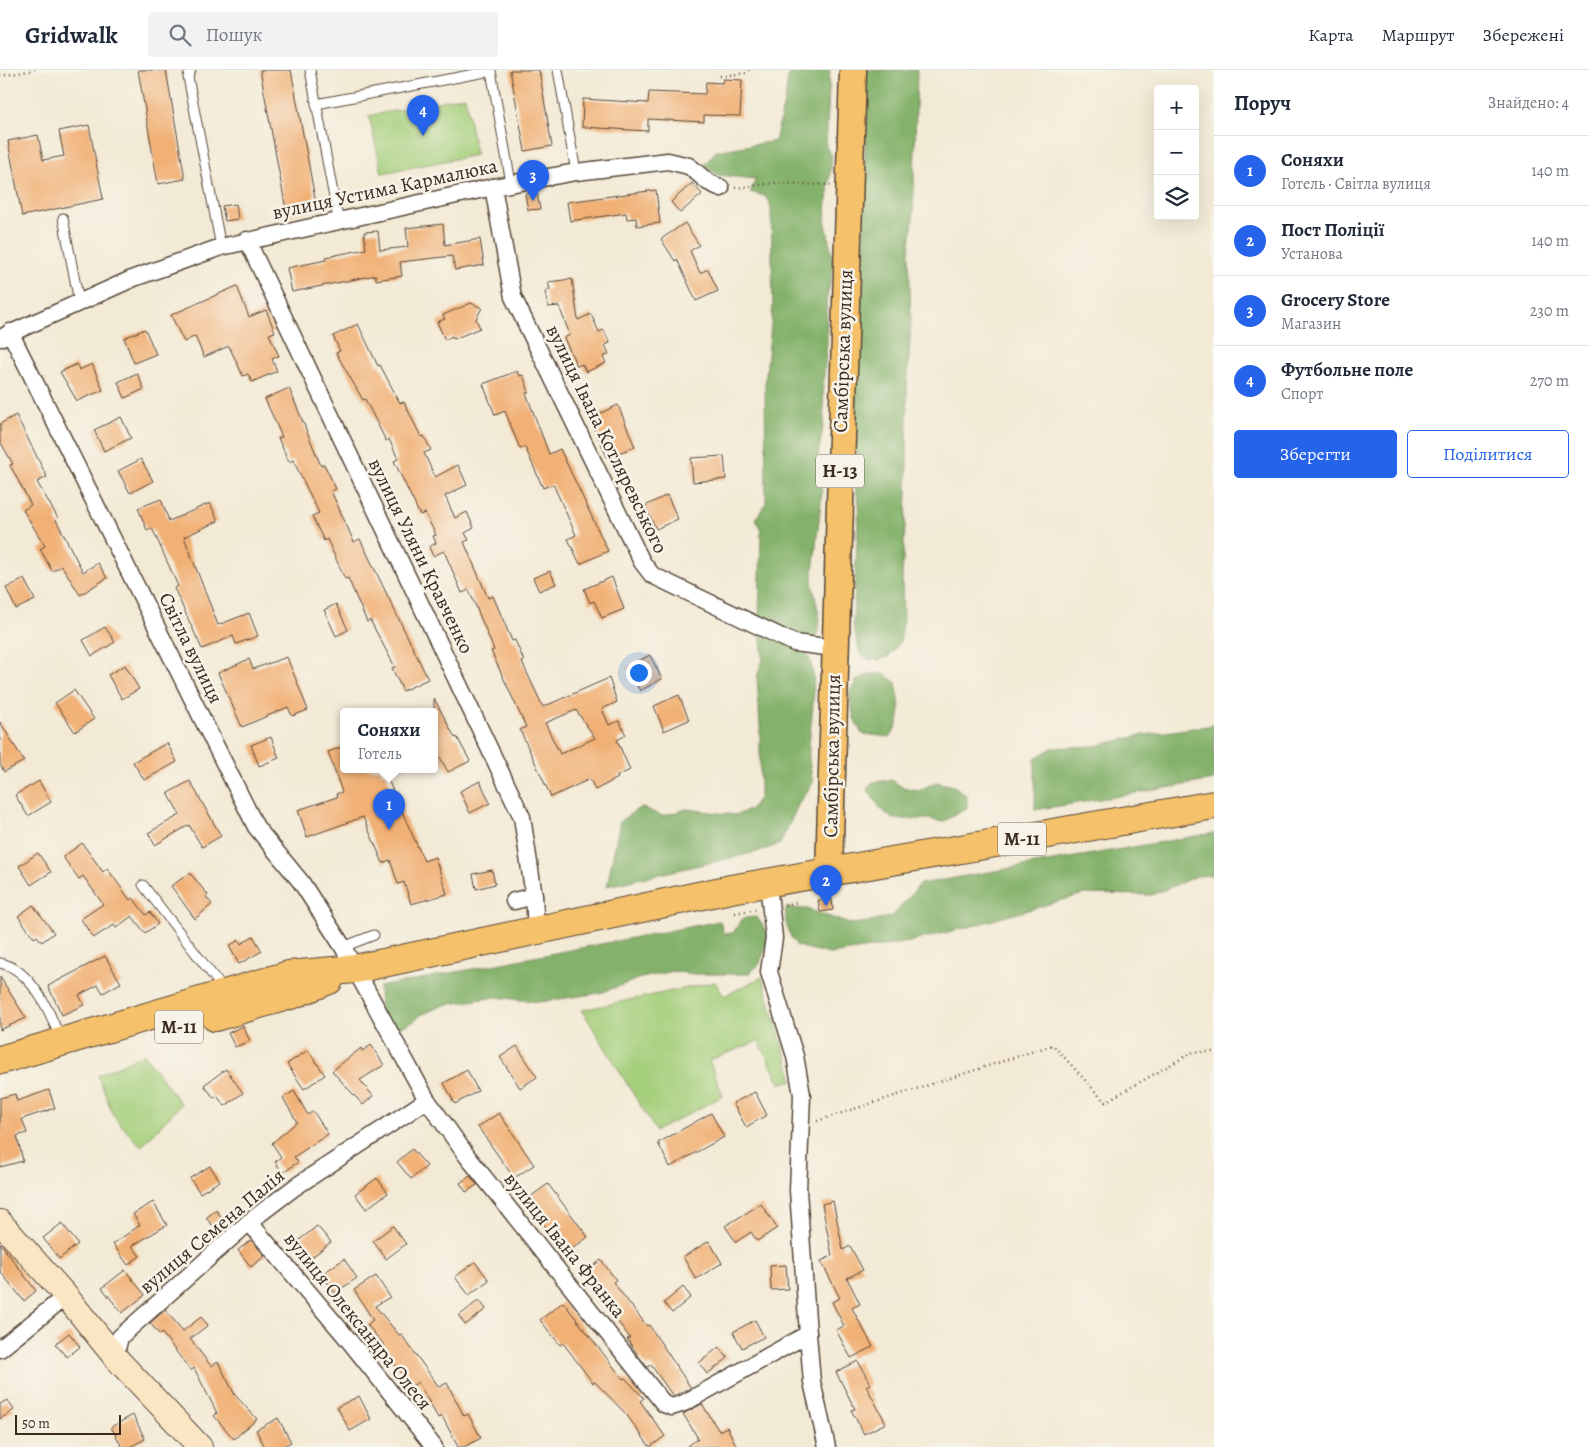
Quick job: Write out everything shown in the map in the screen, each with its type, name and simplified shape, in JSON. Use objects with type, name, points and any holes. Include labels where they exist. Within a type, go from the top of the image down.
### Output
[{"type":"highway","name":"М-11","points":[[0,1060],[349,958],[536,929],[768,883],[1214,805]]},
{"type":"highway","name":"М-11","points":[[0,1078],[294,994],[349,958]]},
{"type":"main road","name":"Самбірська вулиця","points":[[829,872],[834,648],[853,70]]},
{"type":"street","name":"вулиця Устима Кармалюка","points":[[5,335],[134,278],[221,247],[338,219],[512,183],[576,172],[668,161],[680,162],[689,166],[708,182],[721,188]]},
{"type":"street","name":"вулиця Івана Котляревського","points":[[493,187],[513,297],[647,569],[652,575],[665,583],[794,643],[834,648]]},
{"type":"street","name":"вулиця Уляни Кравченко","points":[[247,240],[522,817],[534,896],[536,929]]},
{"type":"street","name":"Світла вулиця","points":[[5,335],[256,828],[301,882],[349,958]]},
{"type":"street","points":[[768,883],[774,938],[769,972],[795,1056],[802,1095],[798,1190],[808,1334],[812,1382],[827,1447]]},
{"type":"street","points":[[514,901],[534,896]]},
{"type":"street","name":"вулиця Івана Франка","points":[[349,958],[427,1100],[467,1156],[664,1404],[672,1407],[678,1406],[808,1334]]},
{"type":"street","name":"вулиця Семена Палія","points":[[115,1357],[120,1337],[249,1222],[295,1187],[427,1100]]},
{"type":"street","points":[[0,1222],[66,1296],[115,1357],[200,1447]]},
{"type":"street","name":"вулиця Олександра Олеся","points":[[249,1222],[347,1338],[434,1447]]},
{"type":"street","points":[[0,1349],[66,1296]]},
{"type":"lane","points":[[191,70],[188,76],[221,247]]},
{"type":"lane","points":[[310,70],[338,219]]},
{"type":"lane","points":[[558,70],[576,172]]},
{"type":"lane","points":[[316,104],[491,71],[512,183]]},
{"type":"lane","points":[[63,218],[79,302]]},
{"type":"lane","points":[[143,885],[227,994]]},
{"type":"lane","points":[[349,958],[374,935]]},
{"type":"lane","points":[[0,963],[18,970],[41,998],[52,1017],[61,1042]]},
{"type":"path","points":[[0,76],[35,70]]},
{"type":"path","points":[[720,76],[747,73],[749,70]]},
{"type":"path","points":[[721,188],[775,183],[848,186]]},
{"type":"path","points":[[801,1126],[1053,1045],[1105,1102],[1193,1052],[1214,1052]]},
{"type":"green space","points":[[789,70],[830,70],[826,147],[832,156],[825,219],[834,264],[826,302],[827,341],[823,386],[824,421],[818,455],[822,493],[812,582],[820,620],[816,639],[807,654],[811,664],[814,687],[809,752],[813,783],[799,803],[780,844],[757,852],[607,886],[620,821],[641,807],[662,816],[687,809],[735,815],[750,810],[760,797],[760,726],[757,677],[763,659],[759,619],[761,531],[756,519],[766,503],[765,384],[773,306],[771,206],[765,196],[750,192],[756,179],[717,175],[704,165],[716,151],[775,141],[786,95]]},
{"type":"green space","points":[[866,70],[917,70],[913,221],[909,251],[911,322],[907,388],[907,496],[902,575],[903,623],[900,642],[889,656],[880,660],[868,659],[860,653],[853,625],[859,503],[855,486],[856,418],[851,391],[860,371],[857,353],[858,322],[863,288]]},
{"type":"green space","points":[[465,96],[476,155],[382,173],[369,116]]},
{"type":"green space","points":[[871,674],[884,674],[896,683],[900,711],[897,723],[890,737],[862,734],[854,718],[849,694],[857,680]]},
{"type":"green space","points":[[1214,725],[1214,780],[1035,810],[1035,758],[1052,748],[1096,746],[1138,736]]},
{"type":"green space","points":[[892,780],[903,788],[920,790],[936,782],[954,786],[967,796],[967,808],[943,822],[929,819],[893,819],[881,809],[867,789],[873,782]]},
{"type":"green space","points":[[1214,833],[1214,875],[1197,876],[1152,895],[1084,894],[909,942],[830,954],[797,946],[789,933],[786,923],[786,908],[807,909],[850,924],[869,922],[893,916],[920,884]]},
{"type":"green space","points":[[757,917],[770,937],[759,965],[748,974],[693,974],[672,971],[641,978],[600,993],[539,1002],[496,997],[444,1005],[421,1015],[413,1022],[395,1029],[380,1021],[379,987],[720,921],[724,934],[733,933],[743,918]]},
{"type":"green space","points":[[762,977],[793,1080],[780,1084],[759,1041],[709,1060],[723,1096],[656,1131],[582,1010],[715,982],[724,996]]},
{"type":"green space","points":[[144,1054],[181,1104],[141,1147],[114,1117],[98,1075]]},
{"type":"building","points":[[138,70],[166,70],[185,179],[158,184]]},
{"type":"building","points":[[260,70],[291,70],[317,209],[287,215]]},
{"type":"building","points":[[510,70],[539,70],[552,146],[525,151]]},
{"type":"building","points":[[723,79],[742,80],[740,116],[704,115],[704,122],[648,119],[648,131],[582,127],[583,99],[648,103],[649,92],[705,94],[706,82],[722,83]]},
{"type":"building","points":[[89,125],[103,199],[22,216],[8,141],[38,135],[43,160],[64,156],[59,131]]},
{"type":"building","points":[[692,183],[702,194],[680,213],[671,202]]},
{"type":"building","points":[[656,190],[660,223],[637,226],[636,218],[627,219],[626,213],[570,221],[567,202]]},
{"type":"building","points":[[537,193],[540,209],[528,210],[525,194]]},
{"type":"building","points":[[236,204],[238,219],[225,221],[222,206]]},
{"type":"building","points":[[685,223],[699,245],[690,251],[700,273],[708,269],[718,291],[696,301],[677,259],[675,261],[661,239]]},
{"type":"building","points":[[443,224],[445,245],[480,239],[484,265],[455,270],[452,256],[400,262],[402,276],[376,280],[376,275],[292,292],[287,268],[326,260],[326,257],[366,249],[364,232],[378,231],[380,250],[408,247],[406,228]]},
{"type":"building","points":[[572,279],[578,320],[591,314],[599,332],[604,330],[610,343],[605,345],[609,354],[603,357],[606,363],[586,372],[582,364],[577,366],[564,338],[570,335],[559,306],[548,307],[545,291],[550,290],[548,282]]},
{"type":"building","points":[[237,286],[249,317],[266,310],[275,332],[269,334],[279,356],[272,359],[277,371],[252,382],[248,374],[243,376],[229,346],[204,357],[195,336],[184,342],[171,315]]},
{"type":"building","points":[[471,303],[482,308],[476,319],[480,328],[454,339],[452,336],[445,340],[437,322],[445,319],[443,315]]},
{"type":"building","points":[[358,324],[378,366],[380,365],[400,403],[404,402],[421,437],[424,436],[431,450],[424,453],[435,477],[458,465],[467,485],[445,496],[455,518],[467,512],[474,528],[465,533],[469,540],[464,542],[488,598],[493,596],[512,641],[515,640],[524,661],[522,662],[543,707],[609,678],[617,702],[602,709],[609,725],[619,721],[626,735],[617,740],[630,770],[617,776],[618,778],[595,790],[590,779],[551,797],[520,730],[526,727],[491,651],[494,650],[469,590],[462,593],[444,551],[433,556],[429,547],[436,543],[433,536],[436,535],[425,513],[420,515],[394,461],[398,459],[389,439],[386,441],[365,399],[363,400],[336,353],[340,351],[333,336]],"holes":[[[576,710],[595,738],[560,754],[545,723]]]},
{"type":"building","points":[[145,329],[156,354],[134,363],[124,338]]},
{"type":"building","points":[[77,364],[79,370],[92,364],[103,390],[77,401],[60,372]]},
{"type":"building","points":[[517,371],[519,376],[523,375],[529,392],[526,393],[549,454],[560,449],[608,551],[580,564],[568,539],[576,535],[553,484],[543,488],[525,447],[520,449],[505,411],[495,415],[483,384]]},
{"type":"building","points":[[137,373],[144,389],[125,398],[118,382]]},
{"type":"building","points":[[289,388],[321,466],[324,464],[336,489],[331,491],[354,542],[360,539],[428,679],[403,691],[392,668],[395,667],[370,620],[367,622],[348,578],[345,579],[327,539],[324,541],[312,516],[319,513],[293,460],[289,462],[278,438],[282,437],[265,399]]},
{"type":"building","points":[[618,405],[635,447],[607,457],[590,418]]},
{"type":"building","points":[[16,415],[47,477],[37,482],[58,518],[56,520],[83,572],[98,563],[107,578],[80,595],[62,566],[52,571],[40,549],[45,546],[23,510],[31,505],[10,465],[13,464],[0,441],[0,424]]},
{"type":"building","points":[[121,417],[131,438],[104,451],[94,430]]},
{"type":"building","points":[[724,456],[726,479],[693,482],[691,458]]},
{"type":"building","points":[[141,459],[153,481],[130,493],[118,471]]},
{"type":"building","points":[[667,495],[678,519],[656,529],[645,506]]},
{"type":"building","points":[[161,499],[169,521],[210,503],[218,521],[184,537],[218,625],[249,613],[258,636],[236,644],[233,636],[202,649],[174,588],[178,586],[152,528],[147,530],[138,508]]},
{"type":"building","points":[[550,571],[556,584],[539,591],[533,578]]},
{"type":"building","points":[[612,577],[624,609],[602,618],[594,601],[590,603],[584,589]]},
{"type":"building","points":[[24,579],[35,600],[16,609],[6,588]]},
{"type":"building","points":[[336,604],[348,630],[336,636],[324,610]]},
{"type":"building","points":[[105,627],[115,642],[92,656],[83,640]]},
{"type":"building","points":[[650,655],[662,679],[640,691],[627,667]]},
{"type":"building","points":[[287,657],[308,710],[292,716],[288,707],[242,727],[218,673],[249,659],[253,669]]},
{"type":"building","points":[[125,665],[139,689],[122,699],[108,675]]},
{"type":"building","points":[[74,690],[94,719],[75,732],[55,703]]},
{"type":"building","points":[[679,695],[689,720],[664,731],[654,706]]},
{"type":"building","points":[[434,698],[455,738],[457,737],[470,761],[448,772],[438,753],[438,708],[434,708]]},
{"type":"building","points":[[0,722],[24,761],[4,772],[0,764]]},
{"type":"building","points":[[271,737],[279,758],[259,766],[251,745]]},
{"type":"building","points":[[167,743],[177,762],[144,780],[133,762]]},
{"type":"building","points":[[340,748],[340,773],[385,773],[424,861],[435,857],[447,894],[411,904],[404,882],[398,884],[390,860],[383,863],[363,817],[307,837],[298,810],[337,797],[336,794],[342,792],[328,752]]},
{"type":"building","points":[[39,781],[51,802],[28,816],[15,795]]},
{"type":"building","points":[[190,781],[221,836],[202,847],[189,825],[155,845],[148,833],[180,815],[168,793]]},
{"type":"building","points":[[480,781],[490,803],[470,813],[460,791]]},
{"type":"building","points":[[82,843],[103,872],[107,868],[130,900],[133,898],[146,915],[150,912],[158,924],[145,933],[132,916],[116,928],[114,925],[93,938],[81,919],[103,904],[83,876],[79,879],[63,857]]},
{"type":"building","points":[[38,853],[51,872],[31,885],[19,866]]},
{"type":"building","points":[[492,870],[495,884],[476,889],[473,874]]},
{"type":"building","points":[[190,873],[208,895],[206,897],[212,904],[195,919],[171,886]]},
{"type":"building","points":[[832,899],[833,910],[820,912],[818,900]]},
{"type":"building","points":[[33,905],[54,933],[42,942],[37,936],[34,938],[18,916]]},
{"type":"building","points":[[253,936],[262,951],[239,964],[229,946],[239,940],[241,944]]},
{"type":"building","points":[[105,956],[121,983],[103,993],[98,985],[79,995],[84,1005],[62,1015],[48,986]]},
{"type":"building","points":[[0,977],[26,1018],[0,1030]]},
{"type":"building","points":[[243,1026],[250,1041],[235,1047],[228,1033]]},
{"type":"building","points":[[371,1045],[384,1065],[360,1080],[373,1096],[363,1105],[332,1071],[361,1048],[362,1051]]},
{"type":"building","points":[[517,1046],[537,1077],[520,1088],[500,1057]]},
{"type":"building","points":[[308,1050],[325,1075],[304,1089],[287,1064]]},
{"type":"building","points":[[226,1069],[243,1093],[225,1106],[217,1096],[214,1098],[204,1085]]},
{"type":"building","points":[[467,1070],[478,1091],[455,1104],[444,1083]]},
{"type":"building","points":[[49,1090],[55,1108],[22,1119],[27,1133],[17,1136],[23,1161],[0,1167],[0,1098],[15,1094],[17,1101]]},
{"type":"building","points":[[294,1091],[308,1115],[313,1111],[328,1134],[294,1157],[298,1162],[283,1173],[275,1162],[281,1157],[272,1143],[297,1122],[283,1098]]},
{"type":"building","points":[[755,1092],[767,1115],[746,1127],[733,1103]]},
{"type":"building","points":[[499,1113],[534,1165],[514,1178],[478,1127]]},
{"type":"building","points":[[711,1113],[724,1137],[670,1167],[658,1143]]},
{"type":"building","points":[[412,1149],[427,1166],[411,1179],[397,1162]]},
{"type":"building","points":[[210,1166],[220,1181],[200,1193],[190,1178]]},
{"type":"building","points":[[470,1176],[477,1185],[466,1192],[460,1183]]},
{"type":"building","points":[[377,1178],[388,1193],[366,1209],[355,1194]]},
{"type":"building","points":[[548,1184],[588,1237],[565,1254],[526,1200]]},
{"type":"building","points":[[833,1201],[843,1250],[850,1246],[863,1270],[847,1278],[860,1304],[852,1308],[873,1347],[851,1358],[836,1330],[844,1326],[832,1302],[840,1298],[821,1261],[832,1256],[822,1204]]},
{"type":"building","points":[[153,1202],[167,1225],[132,1246],[140,1256],[128,1265],[113,1244],[140,1225],[133,1214]]},
{"type":"building","points":[[761,1204],[777,1228],[757,1241],[751,1232],[736,1242],[725,1226]]},
{"type":"building","points":[[216,1210],[225,1222],[216,1229],[206,1218]]},
{"type":"building","points":[[62,1223],[78,1244],[59,1259],[43,1238]]},
{"type":"building","points":[[317,1226],[331,1242],[311,1258],[297,1242]]},
{"type":"building","points":[[393,1226],[406,1244],[386,1259],[373,1241]]},
{"type":"building","points":[[251,1240],[265,1256],[251,1267],[238,1250]]},
{"type":"building","points":[[709,1241],[722,1263],[696,1279],[683,1257]]},
{"type":"building","points":[[0,1243],[36,1291],[24,1301],[0,1271]]},
{"type":"building","points":[[344,1259],[357,1278],[335,1293],[322,1274]]},
{"type":"building","points":[[601,1260],[616,1280],[613,1282],[647,1326],[649,1325],[691,1388],[673,1396],[651,1365],[647,1367],[638,1355],[627,1339],[630,1338],[583,1274]]},
{"type":"building","points":[[475,1262],[489,1280],[469,1295],[455,1277]]},
{"type":"building","points":[[786,1265],[788,1289],[771,1290],[770,1266]]},
{"type":"building","points":[[125,1270],[145,1295],[122,1313],[102,1288]]},
{"type":"building","points":[[376,1276],[390,1297],[375,1306],[399,1335],[401,1334],[439,1387],[447,1383],[464,1416],[468,1414],[481,1438],[464,1447],[458,1447],[442,1416],[438,1418],[418,1382],[411,1387],[383,1347],[385,1346],[367,1325],[373,1320],[354,1290]]},
{"type":"building","points":[[683,1287],[691,1297],[672,1313],[664,1303]]},
{"type":"building","points":[[479,1300],[486,1309],[465,1325],[459,1316]]},
{"type":"building","points":[[563,1302],[623,1379],[625,1378],[644,1398],[640,1401],[665,1436],[650,1447],[626,1414],[595,1382],[593,1383],[563,1343],[560,1345],[540,1320]]},
{"type":"building","points":[[165,1310],[183,1331],[201,1317],[208,1325],[190,1339],[211,1366],[218,1362],[235,1395],[257,1419],[234,1439],[214,1416],[217,1413],[194,1368],[191,1371],[162,1333],[160,1335],[150,1323]]},
{"type":"building","points":[[755,1320],[764,1337],[742,1348],[733,1332]]},
{"type":"building","points":[[69,1333],[80,1347],[67,1357],[55,1344]]},
{"type":"building","points":[[719,1347],[728,1358],[707,1374],[699,1363]]},
{"type":"building","points":[[858,1361],[870,1384],[866,1386],[886,1423],[864,1434],[851,1410],[855,1409],[836,1372]]},
{"type":"building","points":[[359,1396],[371,1419],[350,1431],[337,1407]]},
{"type":"building","points":[[7,1400],[14,1410],[0,1419],[0,1404]]},
{"type":"building","points":[[702,1404],[719,1431],[727,1427],[737,1447],[687,1447],[698,1438],[683,1414]]},
{"type":"building","points":[[133,1415],[145,1439],[130,1447],[122,1447],[111,1427]]},
{"type":"building","points":[[278,1418],[291,1442],[282,1447],[265,1447],[256,1430]]},
{"type":"place","name":"Футбольне поле","points":[[423,136]]},
{"type":"place","name":"Grocery Store","points":[[533,201]]},
{"type":"place","name":"Соняхи","points":[[389,830]]},
{"type":"place","name":"Пост Поліції","points":[[826,906]]}]
